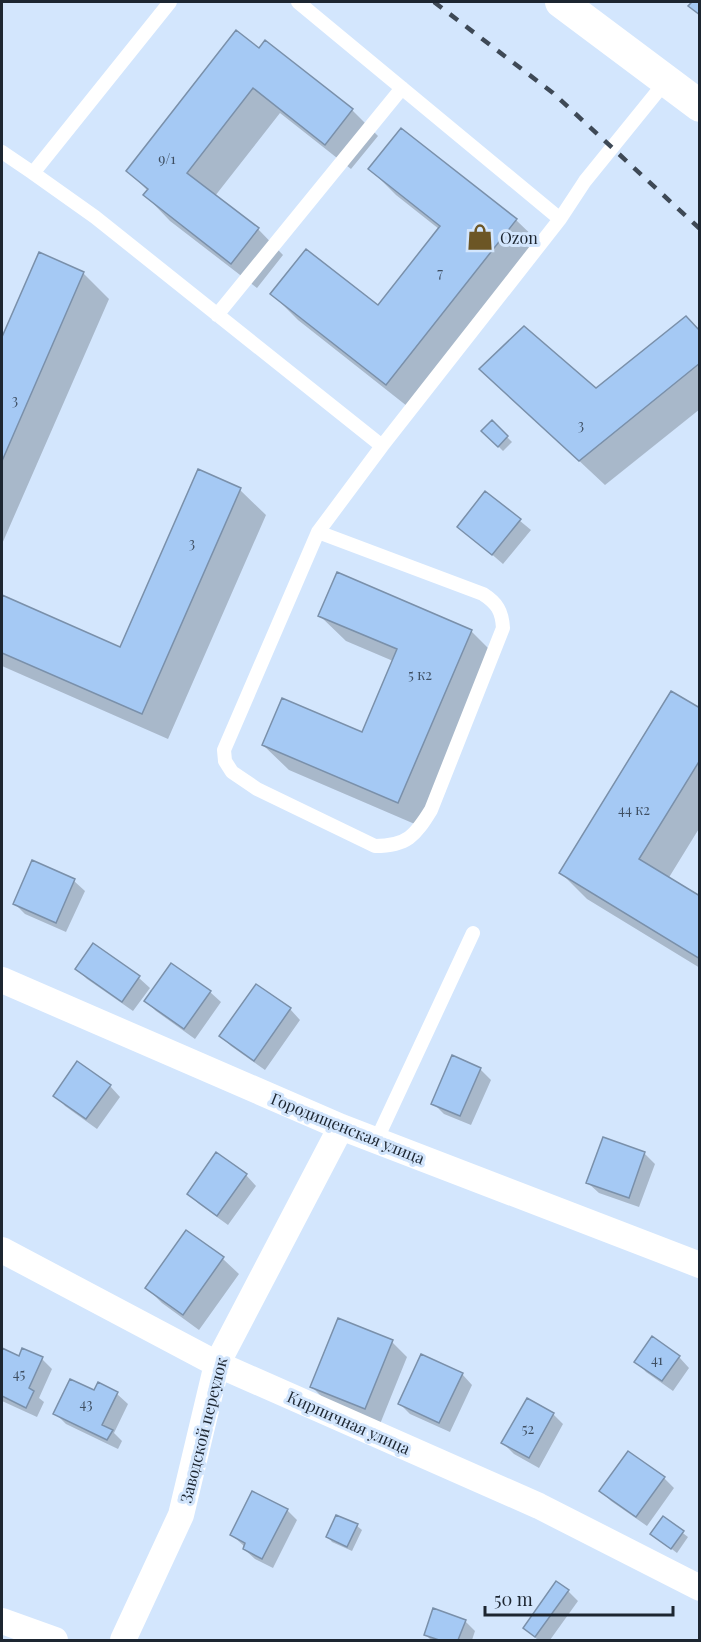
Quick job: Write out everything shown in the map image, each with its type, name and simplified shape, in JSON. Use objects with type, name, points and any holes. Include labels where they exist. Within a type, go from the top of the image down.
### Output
[{"type":"street","points":[[561,2],[699,106]]},
{"type":"street","name":"Городищенская улица","points":[[2,980],[341,1127],[699,1265]]},
{"type":"street","name":"Заводской переулок","points":[[123,1641],[182,1515],[217,1364],[341,1127]]},
{"type":"street","name":"Кирпичная улица","points":[[2,1250],[217,1364],[539,1506],[699,1588]]},
{"type":"street","points":[[2,1621],[55,1641]]},
{"type":"lane","points":[[33,173],[170,2]]},
{"type":"lane","points":[[298,2],[560,219]]},
{"type":"lane","points":[[318,532],[483,594],[499,608],[502,617],[503,628],[431,810],[409,839],[393,846],[375,846],[257,789],[231,772],[225,761],[224,750],[318,532],[382,446],[560,219],[585,181],[666,81]]},
{"type":"lane","points":[[217,315],[402,88]]},
{"type":"lane","points":[[2,152],[94,217],[382,446]]},
{"type":"lane","points":[[376,1141],[473,933]]},
{"type":"building","points":[[692,2],[700,2],[700,15],[688,6]]},
{"type":"building","points":[[236,30],[259,48],[265,40],[353,109],[325,145],[253,88],[187,173],[259,228],[231,264],[143,195],[148,189],[126,171]]},
{"type":"building","points":[[401,128],[517,219],[386,385],[270,294],[306,249],[378,305],[440,226],[368,169]]},
{"type":"building","points":[[39,252],[84,272],[2,461],[2,337]]},
{"type":"building","points":[[686,316],[700,331],[700,363],[579,461],[479,369],[524,326],[596,388]]},
{"type":"building","points":[[492,420],[508,436],[498,447],[481,431]]},
{"type":"building","points":[[198,469],[241,488],[142,714],[2,653],[2,595],[120,647]]},
{"type":"building","points":[[485,491],[521,519],[492,555],[457,527]]},
{"type":"building","points":[[337,572],[472,630],[398,803],[262,745],[282,698],[362,732],[397,649],[318,616]]},
{"type":"building","points":[[671,691],[700,708],[700,760],[639,859],[700,896],[700,959],[559,873]]},
{"type":"building","points":[[32,860],[75,879],[56,923],[13,904]]},
{"type":"building","points":[[93,943],[140,976],[122,1002],[75,969]]},
{"type":"building","points":[[171,963],[211,991],[184,1029],[144,1001]]},
{"type":"building","points":[[256,984],[291,1008],[254,1061],[219,1036]]},
{"type":"building","points":[[452,1055],[481,1068],[460,1116],[431,1104]]},
{"type":"building","points":[[77,1061],[111,1085],[86,1119],[53,1096]]},
{"type":"building","points":[[603,1137],[645,1152],[629,1198],[586,1183]]},
{"type":"building","points":[[216,1152],[247,1174],[217,1216],[187,1194]]},
{"type":"building","points":[[186,1230],[224,1257],[183,1315],[145,1288]]},
{"type":"building","points":[[338,1318],[393,1340],[365,1409],[310,1387]]},
{"type":"building","points":[[652,1336],[680,1356],[662,1381],[634,1362]]},
{"type":"building","points":[[2,1348],[19,1356],[22,1348],[43,1357],[29,1388],[34,1391],[26,1408],[2,1396]]},
{"type":"building","points":[[421,1354],[463,1373],[439,1423],[398,1404]]},
{"type":"building","points":[[70,1379],[94,1390],[98,1382],[118,1392],[102,1425],[113,1430],[107,1440],[53,1414]]},
{"type":"building","points":[[527,1398],[554,1413],[529,1458],[501,1443]]},
{"type":"building","points":[[628,1451],[665,1477],[636,1517],[599,1491]]},
{"type":"building","points":[[252,1491],[288,1509],[262,1559],[243,1549],[245,1543],[230,1535]]},
{"type":"building","points":[[336,1515],[358,1524],[347,1547],[326,1537]]},
{"type":"building","points":[[663,1516],[684,1531],[671,1549],[650,1534]]},
{"type":"building","points":[[556,1581],[569,1590],[535,1637],[523,1628]]},
{"type":"building","points":[[433,1608],[466,1620],[458,1640],[439,1640],[424,1635]]},
{"type":"railway","points":[[434,2],[553,93],[700,229]]},
{"type":"place","name":"Ozon","points":[[480,237]]}]
